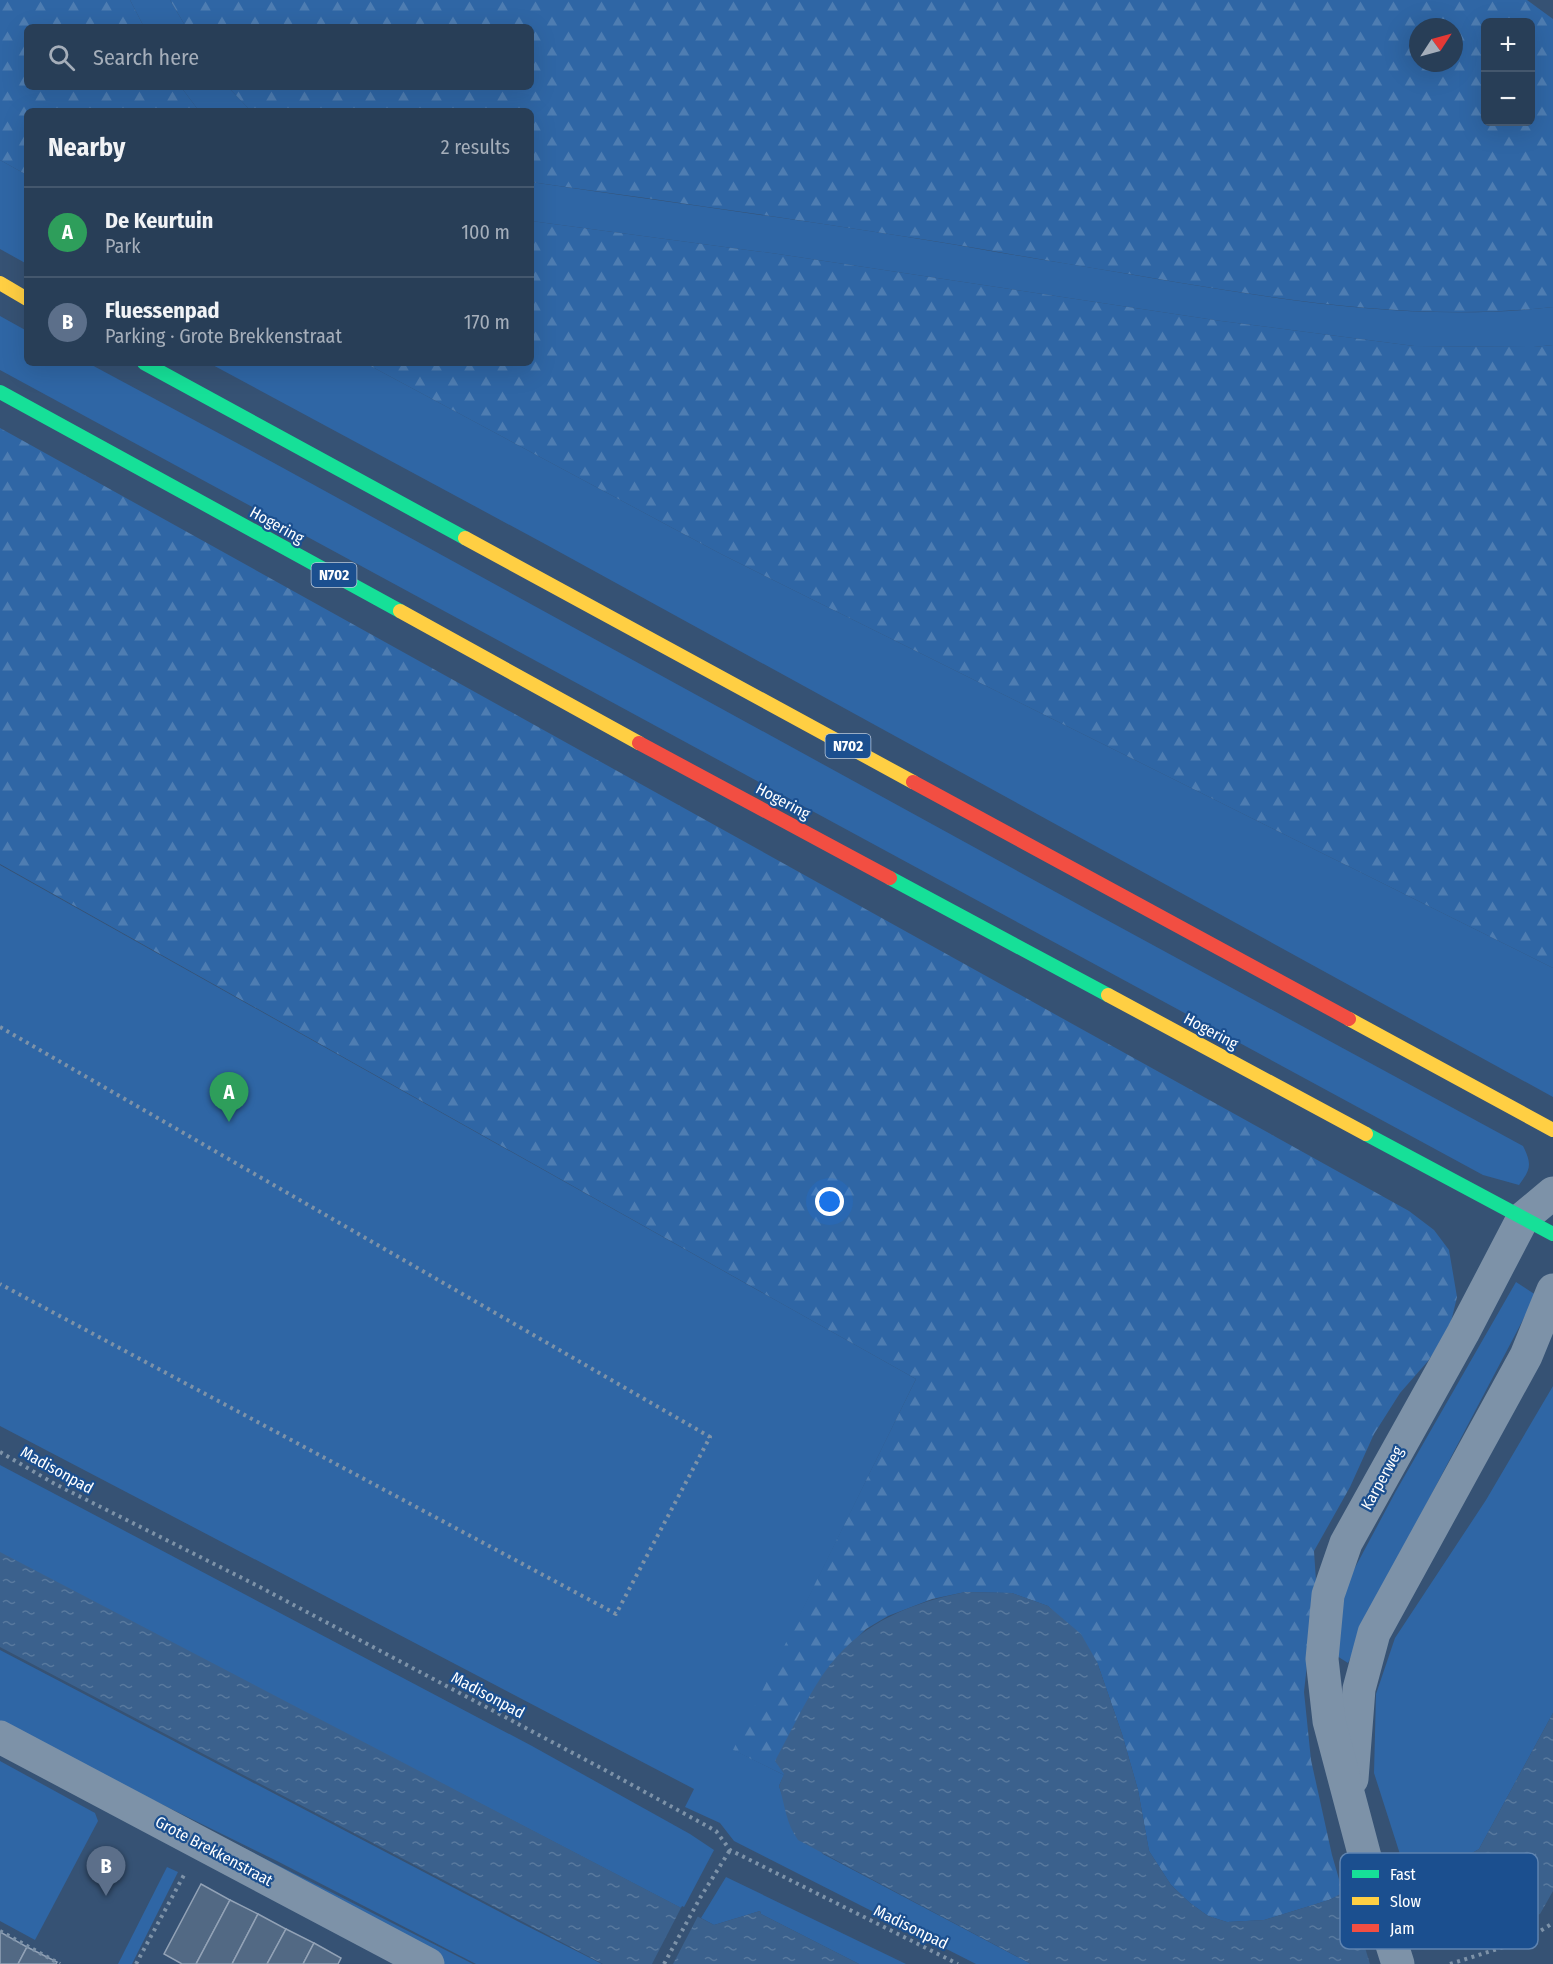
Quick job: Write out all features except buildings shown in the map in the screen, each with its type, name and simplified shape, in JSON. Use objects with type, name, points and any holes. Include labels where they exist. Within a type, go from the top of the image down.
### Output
[{"type":"highway","points":[[0,283],[24,296]]},
{"type":"highway","name":"N702","points":[[150,366],[1553,1130]]},
{"type":"highway","name":"Hogering","points":[[0,392],[680,764],[1553,1234]]},
{"type":"street","name":"Karperweg","points":[[1364,1853],[1329,1721],[1322,1659],[1328,1595],[1346,1543],[1463,1333],[1523,1218],[1553,1193]]},
{"type":"street","name":"Karperweg","points":[[1350,1798],[1359,1689],[1374,1634],[1526,1356],[1553,1290]]},
{"type":"street","name":"Grote Brekkenstraat","points":[[0,1737],[428,1964]]},
{"type":"street","name":"Karperweg","points":[[1393,1949],[1398,1964]]},
{"type":"path","points":[[0,1027],[710,1437],[616,1614],[0,1284]]},
{"type":"path","name":"Madisonpad","points":[[0,1452],[55,1484],[256,1585],[716,1831],[730,1850],[958,1964]]},
{"type":"path","points":[[136,1964],[201,1844]]},
{"type":"path","points":[[664,1964],[700,1898],[730,1850]]},
{"type":"path","points":[[1538,1932],[1553,1923]]},
{"type":"path","points":[[0,1931],[60,1964]]},
{"type":"path","points":[[1450,1964],[1498,1949]]},
{"type":"green space","points":[[0,0],[130,0],[142,24],[24,24],[24,90],[183,90],[197,108],[24,108],[24,173],[0,160]]},
{"type":"green space","points":[[130,0],[170,0],[184,24],[142,24]]},
{"type":"green space","points":[[170,0],[1527,0],[1553,19],[1553,307],[1434,312],[1315,303],[759,214],[534,182],[534,108],[248,108],[231,90],[534,90],[534,24],[184,24]]},
{"type":"green space","points":[[183,90],[231,90],[248,108],[197,108]]},
{"type":"green space","points":[[0,160],[24,173],[24,262],[0,249]]},
{"type":"green space","points":[[534,182],[895,235],[1310,302],[1371,309],[1432,312],[1492,312],[1553,307],[1553,345],[1534,347],[1414,346],[1221,321],[778,254],[534,221]]},
{"type":"green space","points":[[534,221],[778,254],[1221,321],[1414,346],[1534,347],[1553,345],[1553,968],[721,554],[371,366],[534,366]]},
{"type":"green space","points":[[0,316],[24,329],[24,366],[94,366],[274,463],[1523,1146],[1529,1162],[1526,1175],[1519,1185],[1483,1175],[0,370]]},
{"type":"green space","points":[[215,366],[371,366],[721,554],[1553,968],[1553,1097],[545,544]]},
{"type":"green space","points":[[0,428],[1409,1211],[1434,1230],[1449,1250],[1457,1297],[1449,1330],[1428,1361],[1400,1393],[1374,1434],[1350,1487],[1314,1551],[1316,1581],[1304,1692],[1311,1760],[1340,1883],[1340,1894],[1264,1920],[1227,1922],[1208,1916],[1190,1903],[1171,1885],[1149,1851],[1138,1790],[1122,1734],[1097,1662],[1048,1606],[1012,1593],[965,1592],[932,1599],[888,1616],[866,1629],[830,1665],[784,1775],[733,1750],[916,1379],[0,864]]},
{"type":"green space","points":[[0,865],[916,1379],[734,1750],[784,1775],[779,1786],[786,1806],[823,1854],[1031,1964],[976,1964],[734,1841],[720,1823],[685,1807],[694,1789],[0,1426]]},
{"type":"green space","points":[[1516,1282],[1536,1295],[1407,1541],[1348,1663],[1337,1656],[1343,1590],[1396,1491]]},
{"type":"green space","points":[[1553,1386],[1553,1713],[1479,1849],[1472,1853],[1400,1853],[1374,1773],[1376,1694],[1395,1638],[1486,1500]]},
{"type":"green space","points":[[0,1465],[532,1746],[690,1834],[714,1850],[683,1909],[0,1554]]},
{"type":"green space","points":[[0,1650],[602,1964],[476,1964],[277,1861],[25,1737],[473,1964],[445,1964],[0,1727]]},
{"type":"green space","points":[[0,1761],[95,1813],[98,1821],[35,1940],[0,1921]]},
{"type":"green space","points":[[167,1867],[178,1872],[132,1964],[118,1964]]},
{"type":"green space","points":[[726,1877],[906,1964],[859,1964],[761,1914],[760,1911],[714,1925],[701,1918]]},
{"type":"water","points":[[0,1552],[714,1925],[760,1911],[761,1914],[859,1964],[603,1964],[0,1647]]},
{"type":"water","points":[[965,1592],[1012,1593],[1048,1606],[1081,1634],[1097,1662],[1122,1734],[1138,1790],[1149,1851],[1171,1885],[1190,1903],[1208,1916],[1227,1922],[1264,1920],[1340,1894],[1340,1949],[1418,1949],[1383,1959],[1375,1964],[1031,1964],[798,1840],[788,1821],[779,1786],[784,1774],[775,1761],[815,1686],[843,1650],[874,1625],[908,1608]]},
{"type":"water","points":[[1553,1713],[1553,1891],[1538,1915],[1538,1853],[1472,1853],[1479,1849]]},
{"type":"pier","points":[[682,1906],[699,1914],[673,1964],[652,1964]]},
{"type":"pier","points":[[1365,1949],[1424,1950],[1381,1964],[1370,1964]]},
{"type":"traffic: fast","points":[[150,366],[465,538]]},
{"type":"traffic: fast","points":[[0,392],[400,611]]},
{"type":"traffic: fast","points":[[890,878],[1108,995]]},
{"type":"traffic: fast","points":[[1366,1134],[1553,1234]]},
{"type":"traffic: slow","points":[[0,283],[24,297]]},
{"type":"traffic: slow","points":[[465,538],[913,782]]},
{"type":"traffic: slow","points":[[400,611],[639,743]]},
{"type":"traffic: slow","points":[[1108,995],[1366,1134]]},
{"type":"traffic: slow","points":[[1349,1019],[1553,1130]]},
{"type":"traffic: jam","points":[[639,743],[890,878]]},
{"type":"traffic: jam","points":[[913,782],[1349,1019]]},
{"type":"place","name":"De Keurtuin","points":[[229,1122]]},
{"type":"place","name":"Fluessenpad","points":[[106,1896]]}]
